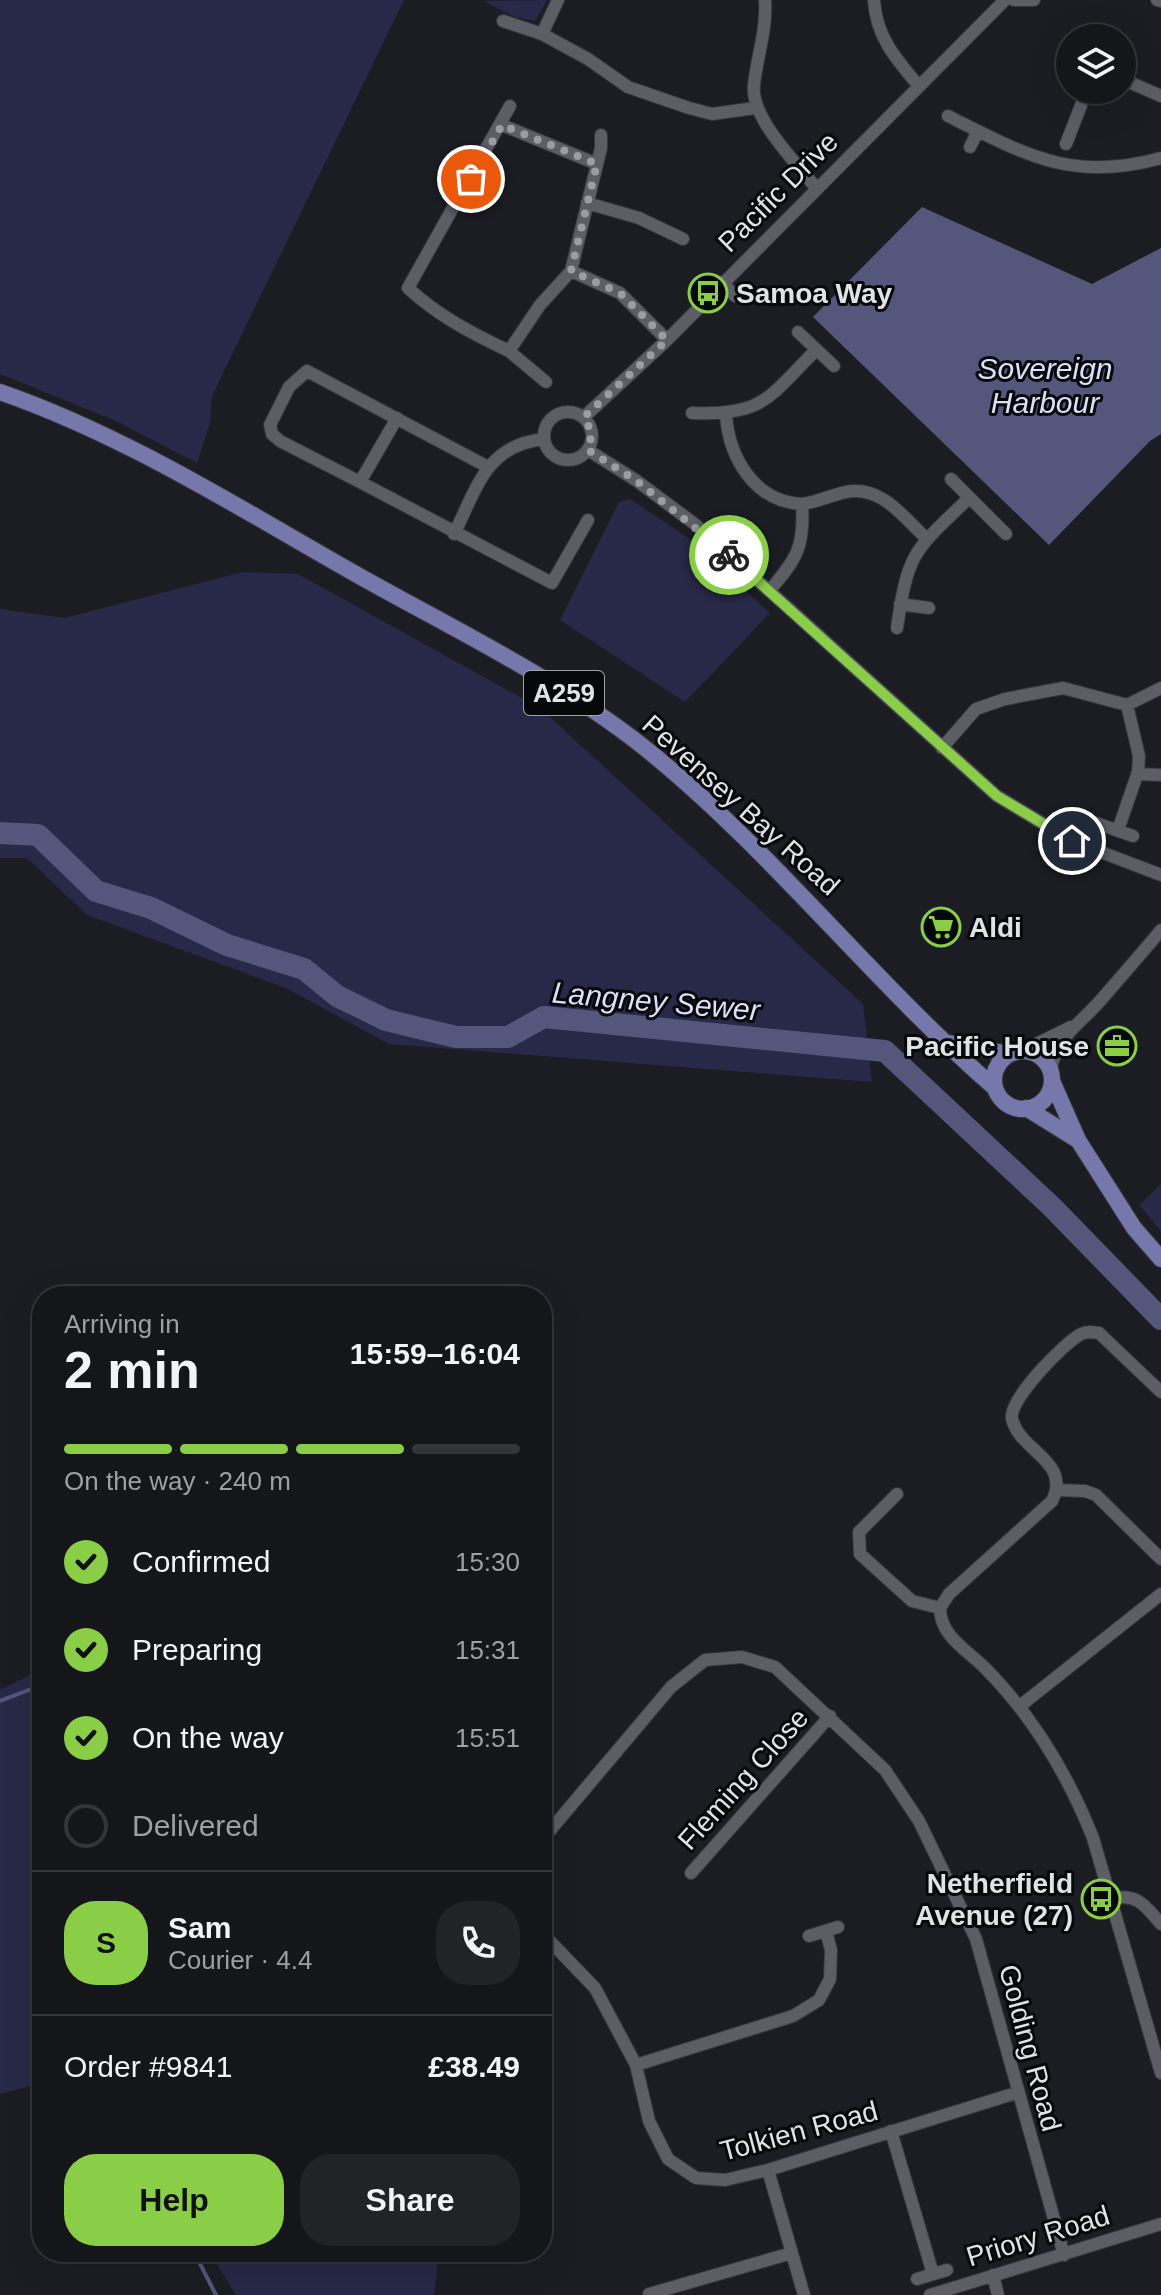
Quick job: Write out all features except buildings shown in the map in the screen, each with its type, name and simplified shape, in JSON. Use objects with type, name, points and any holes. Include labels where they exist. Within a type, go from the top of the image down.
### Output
[{"type":"main road","name":"Pevensey Bay Road","points":[[0,392],[112,440],[221,498],[497,653],[602,716],[654,755],[805,895],[916,1016],[995,1088]]},
{"type":"main road","name":"Pevensey Bay Road","points":[[947,1042],[1016,1052]]},
{"type":"main road","points":[[1078,1140],[1026,1108],[1007,1103],[995,1088],[997,1068],[1016,1052],[1040,1056],[1078,1140],[1134,1228],[1161,1259]]},
{"type":"main road","points":[[1026,1108],[1047,1096],[1051,1076]]},
{"type":"street","points":[[542,34],[558,0]]},
{"type":"street","points":[[765,0],[766,19],[753,89],[755,108],[816,188]]},
{"type":"street","points":[[874,0],[875,24],[892,56],[918,85]]},
{"type":"street","name":"Pacific Drive","points":[[584,417],[667,340],[1005,0]]},
{"type":"street","points":[[1014,0],[1024,3],[1034,0]]},
{"type":"street","points":[[503,21],[542,34],[588,59],[628,87],[712,114],[755,108]]},
{"type":"street","points":[[1136,85],[1161,96]]},
{"type":"street","points":[[1066,144],[1082,104]]},
{"type":"street","points":[[510,106],[408,288],[427,306],[509,351],[546,382]]},
{"type":"street","points":[[948,116],[1035,159],[1062,165],[1110,167],[1161,158]]},
{"type":"street","points":[[502,125],[597,164]]},
{"type":"street","points":[[970,147],[978,131]]},
{"type":"street","points":[[509,351],[540,305],[571,271],[601,135]]},
{"type":"street","points":[[587,203],[639,218],[683,239]]},
{"type":"street","points":[[571,271],[620,293],[667,340]]},
{"type":"street","points":[[722,282],[735,296]]},
{"type":"street","points":[[798,332],[834,366]]},
{"type":"street","points":[[692,413],[726,415],[763,403],[816,350]]},
{"type":"street","points":[[488,467],[307,371],[289,387],[270,425],[272,434],[280,441],[552,583],[588,520]]},
{"type":"street","points":[[568,412],[584,417],[592,433],[588,450],[572,460],[553,456],[544,439],[553,417],[568,412]]},
{"type":"street","points":[[726,415],[731,444],[753,481],[773,497],[802,504],[822,501],[843,492],[872,493],[889,503],[927,539]]},
{"type":"street","points":[[360,482],[397,418]]},
{"type":"street","points":[[454,534],[488,467],[512,446],[544,439]]},
{"type":"street","points":[[588,450],[637,481],[696,525],[942,748],[1013,808],[1072,841],[1161,875]]},
{"type":"street","points":[[951,479],[1006,534]]},
{"type":"street","points":[[897,628],[911,558],[969,498]]},
{"type":"street","points":[[769,591],[793,563],[802,544],[802,504]]},
{"type":"street","points":[[900,604],[929,608]]},
{"type":"street","points":[[942,748],[976,709],[1005,699],[1071,688],[1127,705],[1161,688]]},
{"type":"street","points":[[1118,830],[1137,774],[1139,756],[1127,705]]},
{"type":"street","points":[[1137,774],[1161,775]]},
{"type":"street","points":[[1096,823],[1133,836]]},
{"type":"street","points":[[1016,1052],[1071,1027],[1096,1006],[1161,930]]},
{"type":"street","points":[[1051,1076],[1055,1051],[1071,1027]]},
{"type":"street","points":[[1161,1392],[1099,1333],[1087,1332],[1073,1340],[1018,1396],[1011,1415],[1015,1426],[1056,1472],[1057,1490],[1052,1501],[949,1594],[940,1608],[948,1634],[1020,1706],[1043,1737],[1079,1803],[1161,2073]]},
{"type":"street","points":[[1057,1490],[1085,1491],[1096,1495],[1161,1559]]},
{"type":"street","points":[[897,1494],[859,1532],[860,1554],[912,1601],[940,1608]]},
{"type":"street","points":[[1020,1706],[1161,1594]]},
{"type":"street","name":"Golding Road","points":[[552,1828],[671,1687],[705,1660],[742,1657],[775,1667],[885,1770],[919,1821],[976,1939],[1016,2093],[1064,2255]]},
{"type":"street","name":"Fleming Close","points":[[691,1873],[830,1716]]},
{"type":"street","points":[[1110,1899],[1132,1896],[1140,1900],[1161,1924]]},
{"type":"street","points":[[636,2065],[793,2016],[819,2000],[830,1979],[832,1929],[809,1936]]},
{"type":"street","name":"Tolkien Road","points":[[552,1943],[595,1988],[636,2065],[649,2121],[668,2159],[696,2178],[725,2180],[768,2170],[1016,2093]]},
{"type":"street","points":[[891,2131],[933,2274]]},
{"type":"street","points":[[768,2170],[804,2295]]},
{"type":"street","name":"Priory Road","points":[[930,2295],[1161,2224]]},
{"type":"street","points":[[645,2278],[650,2294],[792,2253]]},
{"type":"street","points":[[917,2279],[947,2270]]},
{"type":"street","points":[[993,2275],[998,2295]]},
{"type":"shaded area","points":[[0,0],[404,0],[212,396],[210,423],[197,463],[116,421],[0,374]]},
{"type":"shaded area","points":[[547,0],[535,21],[515,17],[483,1]]},
{"type":"shaded area","points":[[630,499],[687,537],[770,613],[685,702],[560,620],[619,502]]},
{"type":"shaded area","points":[[243,572],[298,574],[540,708],[863,1004],[872,1082],[389,1044],[286,988],[87,915],[27,858],[0,858],[0,609],[64,618]]},
{"type":"shaded area","points":[[1161,1184],[1161,1231],[1139,1205]]},
{"type":"shaded area","points":[[32,1674],[32,2086],[0,2094],[0,1690]]},
{"type":"shaded area","points":[[215,2262],[438,2262],[434,2295],[236,2295]]},
{"type":"water","name":"Sovereign Harbour","points":[[922,207],[1092,284],[1161,248],[1161,434],[1150,441],[1049,545],[813,317]]},
{"type":"waterway","name":"Langney Sewer","points":[[0,833],[38,835],[96,891],[151,908],[227,945],[304,969],[337,996],[386,1020],[456,1037],[508,1037],[544,1017],[885,1051],[1052,1207],[1161,1319]]},
{"type":"waterway","points":[[0,1701],[32,1689]]},
{"type":"waterway","points":[[199,2262],[216,2295]]},
{"type":"way so far","points":[[471,179],[502,125],[597,164],[571,271],[620,293],[667,340],[584,417],[592,433],[588,450],[637,481],[696,525],[729,555]]},
{"type":"place","name":"Samoa Way","points":[[708,293]]},
{"type":"place","name":"Aldi","points":[[941,927]]},
{"type":"place","name":"Pacific House","points":[[1117,1046]]},
{"type":"place","name":"Netherfield Avenue (27)","points":[[1101,1899]]},
{"type":"route","points":[[729,555],[997,796],[1072,841]]}]
